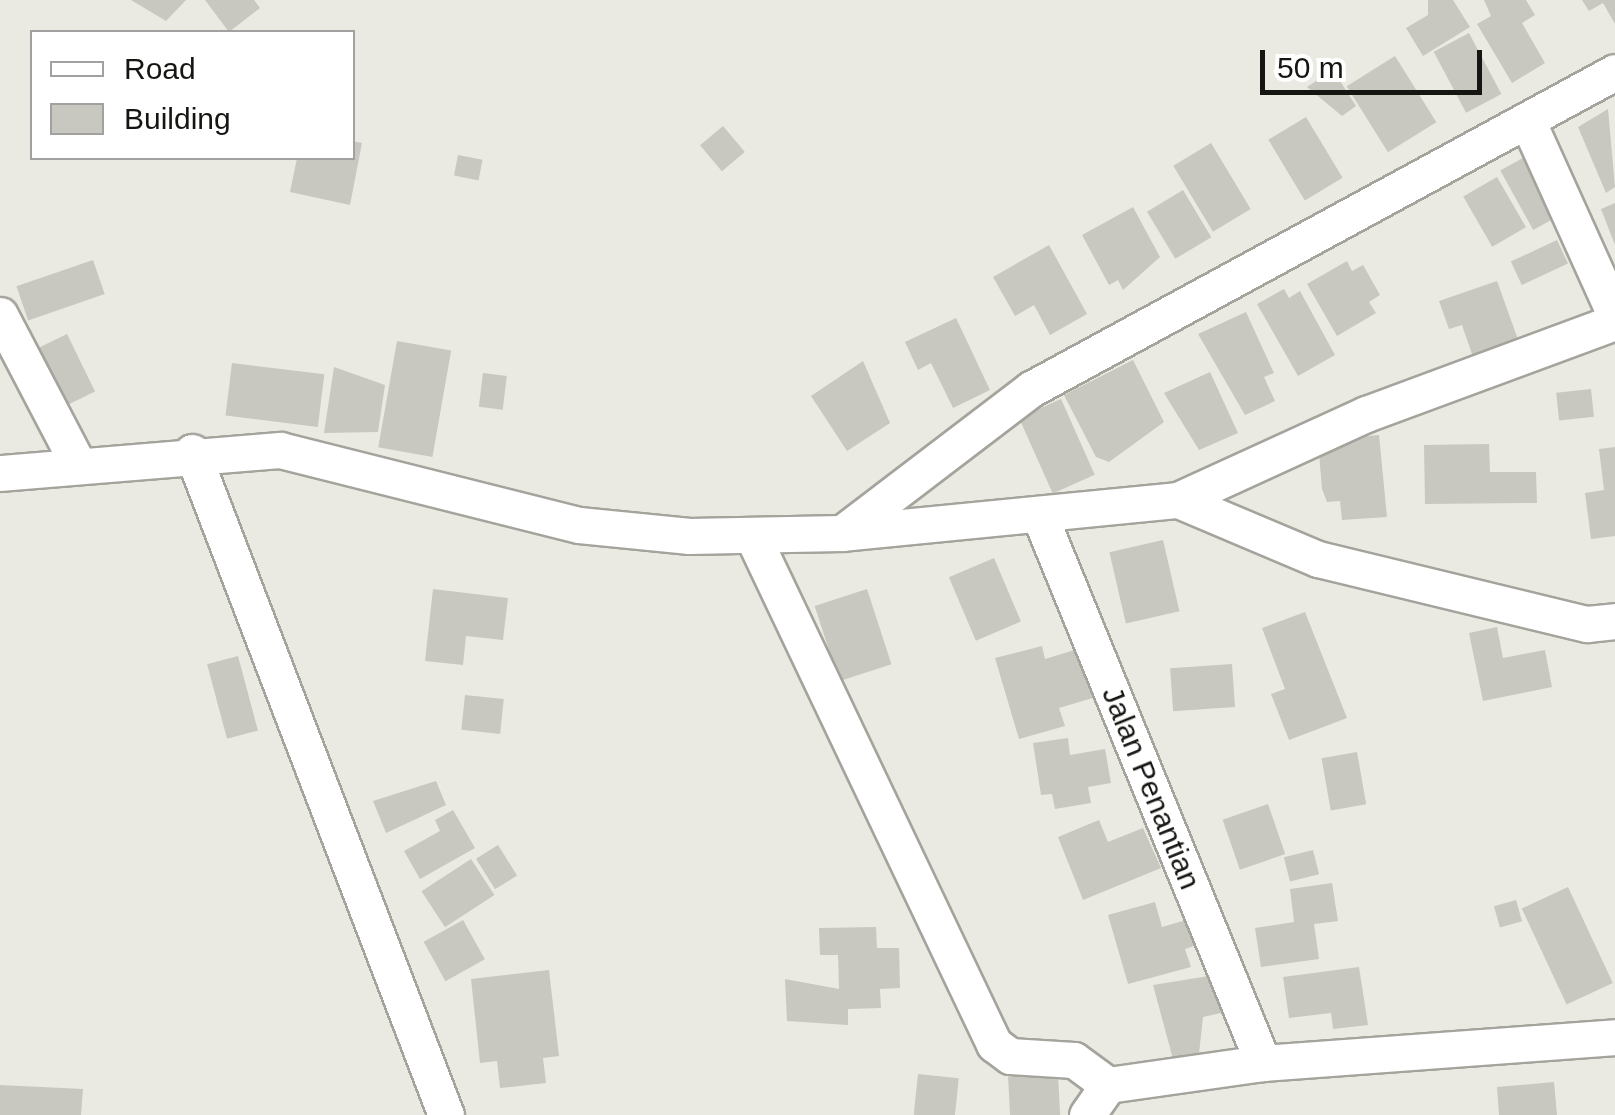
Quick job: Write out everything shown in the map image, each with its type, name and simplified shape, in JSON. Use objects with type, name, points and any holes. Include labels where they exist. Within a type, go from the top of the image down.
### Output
[{"type":"street","points":[[842,534],[1032,388],[1615,72]]},
{"type":"street","points":[[0,473],[192,452],[280,450],[578,525],[752,535],[842,534],[1178,500],[1366,414],[1615,319],[1527,120]]},
{"type":"street","points":[[0,315],[77,462]]},
{"type":"street","points":[[192,452],[446,1115]]},
{"type":"street","points":[[1178,500],[1318,559],[1587,624],[1615,621]]},
{"type":"street","name":"Jalan Penantian","points":[[1039,514],[1263,1063]]},
{"type":"street","points":[[752,535],[994,1044],[1010,1056],[1074,1060],[1108,1085],[1263,1063],[1615,1036]]},
{"type":"street","points":[[1087,1115],[1108,1085]]},
{"type":"building","points":[[131,0],[186,0],[166,21]]},
{"type":"building","points":[[205,0],[254,0],[260,8],[228,30]]},
{"type":"building","points":[[1428,0],[1453,0],[1470,27],[1423,56],[1406,28],[1428,15]]},
{"type":"building","points":[[1484,0],[1526,0],[1535,15],[1522,23],[1545,63],[1512,83],[1477,24],[1491,16]]},
{"type":"building","points":[[1582,0],[1615,0],[1615,24],[1603,3],[1589,11]]},
{"type":"building","points":[[1469,33],[1501,94],[1466,113],[1434,52]]},
{"type":"building","points":[[1395,56],[1436,122],[1388,152],[1347,86]]},
{"type":"building","points":[[1333,70],[1356,106],[1342,116],[1307,87]]},
{"type":"building","points":[[1608,109],[1615,187],[1606,193],[1578,127]]},
{"type":"building","points":[[1306,117],[1343,178],[1305,201],[1268,140]]},
{"type":"building","points":[[723,126],[745,152],[722,171],[700,145]]},
{"type":"building","points":[[355,142],[362,143],[350,205],[290,192],[297,160],[355,160]]},
{"type":"building","points":[[1211,143],[1251,209],[1213,232],[1173,166]]},
{"type":"building","points":[[1530,154],[1563,213],[1533,230],[1500,170]]},
{"type":"building","points":[[458,155],[483,160],[479,180],[454,176]]},
{"type":"building","points":[[1497,177],[1526,227],[1492,247],[1463,196]]},
{"type":"building","points":[[1183,190],[1211,237],[1175,259],[1147,212]]},
{"type":"building","points":[[1615,203],[1615,245],[1601,209]]},
{"type":"building","points":[[1133,207],[1160,257],[1123,290],[1118,280],[1109,285],[1082,235]]},
{"type":"building","points":[[1557,240],[1568,264],[1522,285],[1511,262]]},
{"type":"building","points":[[1049,245],[1087,314],[1050,335],[1034,305],[1015,316],[993,277]]},
{"type":"building","points":[[93,260],[105,294],[28,320],[16,286]]},
{"type":"building","points":[[1347,261],[1352,271],[1363,265],[1380,295],[1369,302],[1376,313],[1337,336],[1307,284]]},
{"type":"building","points":[[1497,281],[1520,345],[1474,360],[1462,325],[1449,329],[1439,301]]},
{"type":"building","points":[[1284,289],[1289,298],[1300,291],[1335,355],[1298,376],[1257,304]]},
{"type":"building","points":[[1246,312],[1274,373],[1264,377],[1275,401],[1245,415],[1198,334]]},
{"type":"building","points":[[956,318],[990,390],[953,408],[931,363],[918,370],[905,342]]},
{"type":"building","points":[[67,334],[95,392],[67,405],[39,348]]},
{"type":"building","points":[[397,341],[451,351],[432,457],[378,447]]},
{"type":"building","points":[[1133,360],[1164,422],[1109,462],[1096,457],[1064,395]]},
{"type":"building","points":[[863,361],[890,423],[847,451],[811,396]]},
{"type":"building","points":[[232,363],[324,374],[318,427],[226,416]]},
{"type":"building","points":[[334,367],[385,385],[378,432],[324,433]]},
{"type":"building","points":[[1210,372],[1238,433],[1199,450],[1164,393]]},
{"type":"building","points":[[483,373],[507,376],[503,410],[479,407]]},
{"type":"building","points":[[1591,389],[1594,417],[1559,421],[1556,393]]},
{"type":"building","points":[[1061,399],[1095,475],[1053,494],[1019,418]]},
{"type":"building","points":[[1379,435],[1387,517],[1342,520],[1340,501],[1327,502],[1322,489],[1318,441]]},
{"type":"building","points":[[1489,444],[1490,472],[1536,472],[1537,503],[1425,504],[1424,445]]},
{"type":"building","points":[[1615,447],[1615,536],[1591,539],[1585,493],[1604,490],[1599,449]]},
{"type":"building","points":[[1163,540],[1179,611],[1126,624],[1109,552]]},
{"type":"building","points":[[994,558],[1021,622],[976,641],[949,577]]},
{"type":"building","points":[[433,589],[508,598],[503,640],[466,636],[463,665],[425,661]]},
{"type":"building","points":[[867,589],[891,664],[839,681],[815,606]]},
{"type":"building","points":[[1305,612],[1347,718],[1289,740],[1271,694],[1285,689],[1262,628]]},
{"type":"building","points":[[1497,627],[1503,658],[1545,650],[1552,687],[1483,701],[1469,633]]},
{"type":"building","points":[[1042,646],[1045,659],[1081,648],[1096,697],[1059,708],[1065,726],[1019,739],[995,658]]},
{"type":"building","points":[[238,656],[258,730],[227,739],[207,664]]},
{"type":"building","points":[[1232,664],[1235,707],[1173,711],[1170,668]]},
{"type":"building","points":[[465,695],[504,699],[500,734],[461,730]]},
{"type":"building","points":[[1068,738],[1070,755],[1105,749],[1111,783],[1088,787],[1091,803],[1055,809],[1052,794],[1041,795],[1033,743]]},
{"type":"building","points":[[1357,752],[1366,804],[1331,810],[1322,758]]},
{"type":"building","points":[[436,781],[446,805],[386,833],[373,801]]},
{"type":"building","points":[[1268,804],[1285,854],[1240,870],[1223,820]]},
{"type":"building","points":[[453,810],[475,848],[420,879],[404,851],[440,831],[435,820]]},
{"type":"building","points":[[1099,820],[1108,842],[1143,828],[1161,868],[1083,900],[1058,837]]},
{"type":"building","points":[[498,845],[517,876],[495,889],[476,859]]},
{"type":"building","points":[[1313,850],[1319,874],[1290,882],[1284,857]]},
{"type":"building","points":[[471,859],[494,895],[445,927],[422,891]]},
{"type":"building","points":[[1332,883],[1338,921],[1314,924],[1319,959],[1261,967],[1255,928],[1294,922],[1290,889]]},
{"type":"building","points":[[1568,887],[1613,983],[1567,1005],[1522,909]]},
{"type":"building","points":[[1516,900],[1522,921],[1500,927],[1494,906]]},
{"type":"building","points":[[1155,902],[1162,927],[1193,918],[1200,944],[1185,949],[1191,967],[1128,984],[1108,915]]},
{"type":"building","points":[[463,920],[485,959],[445,981],[424,942]]},
{"type":"building","points":[[876,927],[877,948],[899,948],[900,988],[880,989],[881,1008],[848,1009],[848,1025],[787,1021],[785,979],[839,989],[838,955],[820,955],[819,928]]},
{"type":"building","points":[[1359,967],[1368,1025],[1333,1029],[1331,1013],[1289,1018],[1283,977]]},
{"type":"building","points":[[549,970],[559,1056],[543,1058],[546,1083],[500,1088],[497,1061],[480,1063],[471,979]]},
{"type":"building","points":[[1215,975],[1221,1013],[1203,1017],[1199,1054],[1173,1059],[1153,985]]},
{"type":"building","points":[[918,1074],[959,1078],[955,1115],[914,1115]]},
{"type":"building","points":[[1058,1074],[1060,1115],[1010,1115],[1008,1077]]},
{"type":"building","points":[[1554,1082],[1557,1115],[1499,1115],[1497,1087]]},
{"type":"building","points":[[0,1085],[83,1089],[81,1115],[0,1115]]}]
